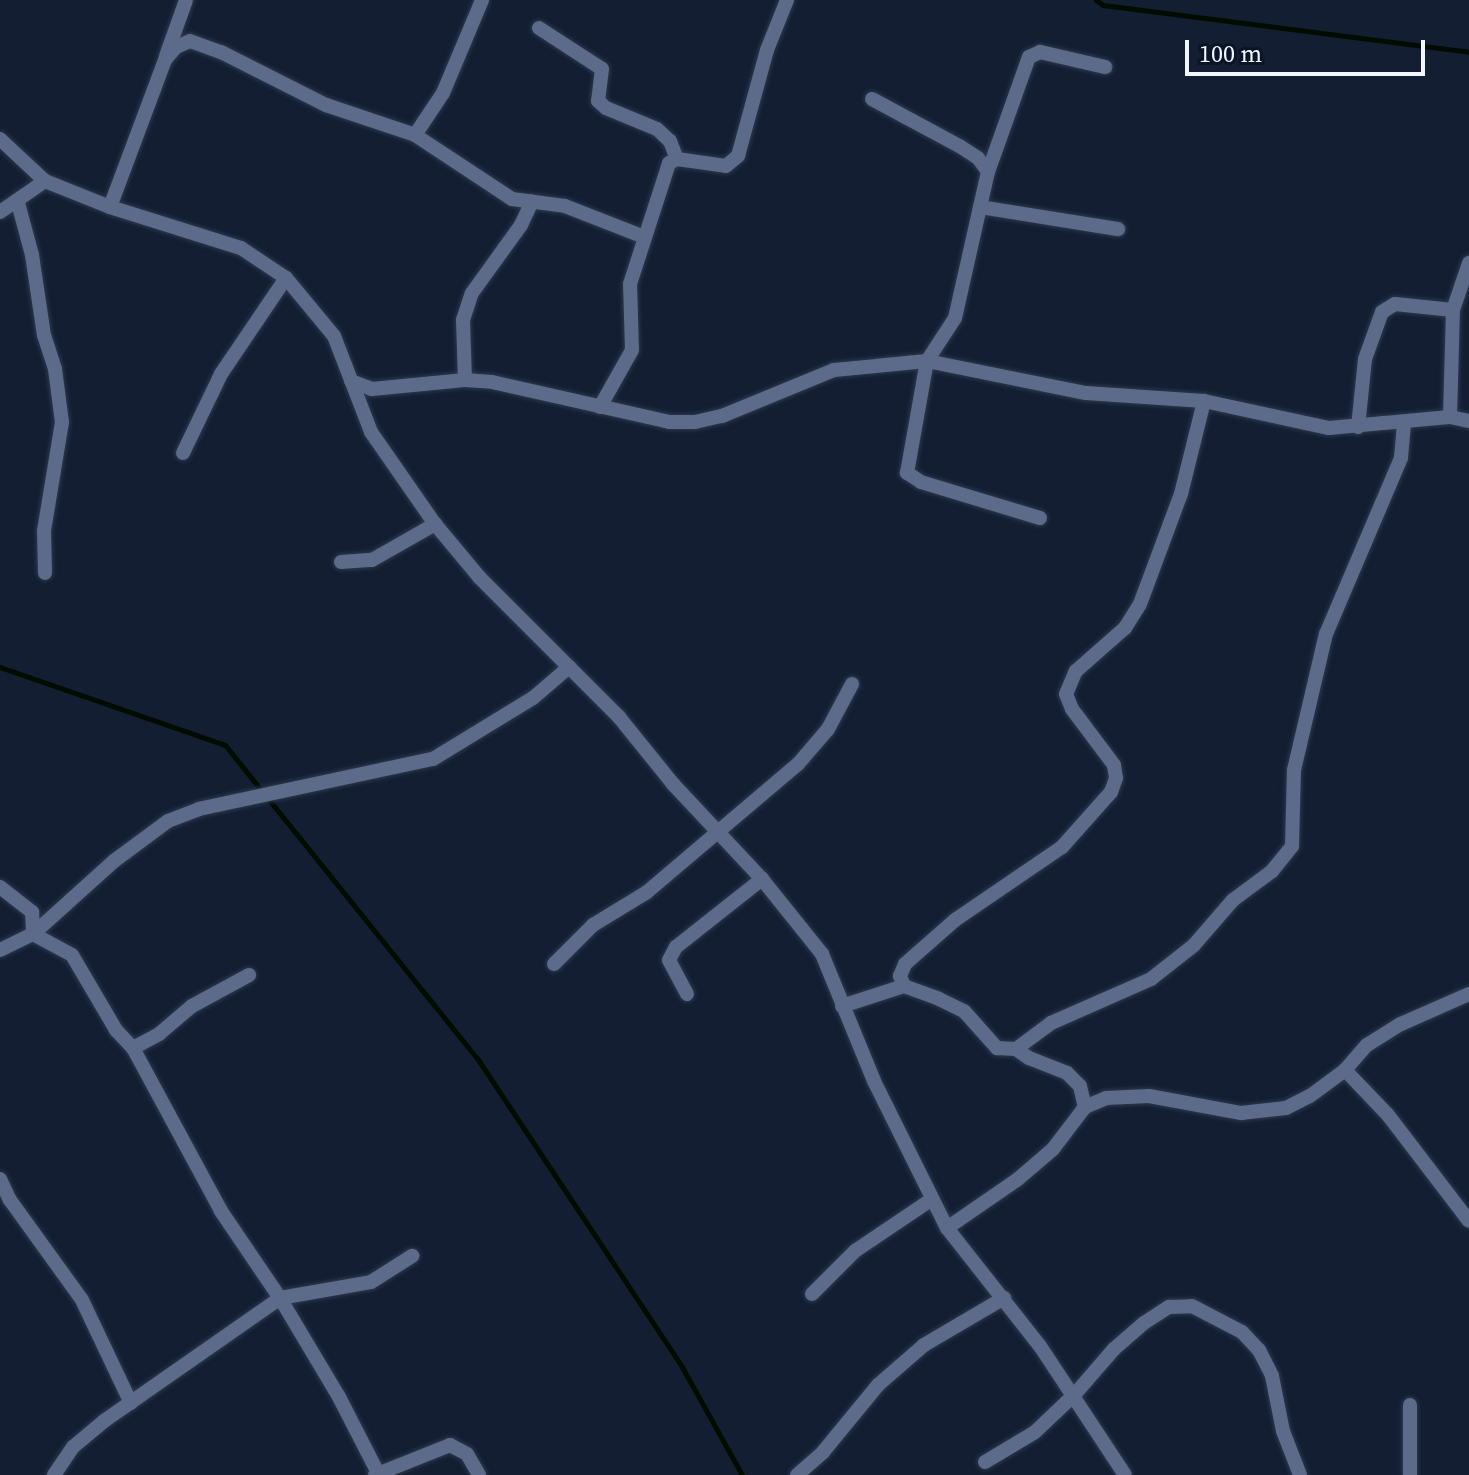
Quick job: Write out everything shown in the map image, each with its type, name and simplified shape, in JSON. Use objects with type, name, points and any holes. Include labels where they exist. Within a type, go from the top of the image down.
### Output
[{"type":"street","points":[[415,135],[443,93],[482,0]]},
{"type":"street","points":[[600,407],[632,350],[630,284],[669,163],[677,159],[726,166],[738,156],[767,50],[787,0]]},
{"type":"street","points":[[110,207],[184,1]]},
{"type":"street","points":[[539,28],[602,69],[598,101],[606,108],[657,129],[670,141],[677,159]]},
{"type":"street","points":[[165,60],[176,47],[190,41],[221,52],[326,105],[415,135],[489,187],[512,199],[592,214],[644,237]]},
{"type":"street","points":[[1040,518],[921,482],[907,473],[927,361],[955,318],[988,172],[1029,57],[1040,52],[1105,67]]},
{"type":"street","points":[[872,99],[961,147],[978,158],[988,172]]},
{"type":"street","points":[[0,139],[45,181],[110,207],[241,248],[286,278],[334,336],[371,432],[435,524],[480,578],[619,717],[673,784],[762,879],[822,954],[874,1081],[947,1228],[1075,1394],[1125,1475]]},
{"type":"street","points":[[0,212],[18,203],[45,181]]},
{"type":"street","points":[[465,380],[463,320],[472,293],[521,225],[532,201]]},
{"type":"street","points":[[18,203],[32,255],[44,335],[55,369],[62,422],[44,531],[45,573]]},
{"type":"street","points":[[980,207],[1118,229]]},
{"type":"street","points":[[1450,417],[1453,310],[1469,263]]},
{"type":"street","points":[[183,453],[221,374],[286,278]]},
{"type":"street","points":[[1358,427],[1365,359],[1382,312],[1395,304],[1453,310]]},
{"type":"street","points":[[351,381],[372,389],[465,380],[522,388],[669,422],[695,422],[722,416],[834,370],[927,361],[1086,393],[1204,401],[1329,428],[1450,417],[1469,421]]},
{"type":"street","points":[[904,986],[900,976],[905,964],[955,920],[1062,847],[1111,792],[1116,778],[1114,765],[1072,709],[1066,694],[1076,671],[1125,628],[1140,604],[1181,494],[1204,401]]},
{"type":"street","points":[[1016,1049],[1051,1023],[1151,979],[1194,945],[1233,900],[1272,871],[1292,846],[1294,770],[1326,634],[1401,458],[1404,423]]},
{"type":"street","points":[[341,562],[372,560],[435,524]]},
{"type":"street","points":[[0,950],[33,934],[114,861],[168,821],[199,809],[433,759],[533,698],[569,667]]},
{"type":"street","points":[[554,964],[593,925],[647,892],[698,852],[716,831],[798,764],[828,729],[852,684]]},
{"type":"street","points":[[687,994],[669,960],[676,947],[762,879]]},
{"type":"street","points":[[0,887],[32,912],[33,934]]},
{"type":"street","points":[[33,934],[72,955],[116,1030],[133,1048],[237,1239],[280,1298],[339,1397],[377,1474],[450,1445],[467,1454],[479,1475]]},
{"type":"street","points":[[133,1048],[159,1034],[192,1006],[249,975]]},
{"type":"street","points":[[842,1006],[904,986],[964,1011],[997,1048],[1016,1049],[1029,1058],[1067,1073],[1080,1086],[1085,1107]]},
{"type":"street","points":[[947,1228],[1053,1149],[1085,1107],[1106,1098],[1149,1096],[1241,1113],[1286,1108],[1310,1096],[1345,1070],[1367,1045],[1401,1024],[1469,994]]},
{"type":"street","points":[[1345,1070],[1388,1115],[1469,1221]]},
{"type":"street","points":[[0,1179],[10,1200],[82,1300],[131,1403]]},
{"type":"street","points":[[812,1294],[855,1251],[932,1199]]},
{"type":"street","points":[[54,1475],[73,1447],[280,1298],[371,1282],[412,1256]]},
{"type":"street","points":[[797,1475],[823,1452],[878,1385],[924,1345],[1004,1298]]},
{"type":"street","points":[[985,1462],[1035,1432],[1075,1394],[1114,1349],[1144,1323],[1169,1307],[1192,1306],[1242,1332],[1259,1350],[1272,1376],[1283,1431],[1300,1475]]},
{"type":"street","points":[[1410,1405],[1410,1475]]},
{"type":"waterway","points":[[1096,0],[1103,5],[1469,52]]},
{"type":"waterway","points":[[0,667],[225,745],[477,1058],[682,1367],[742,1475]]}]
